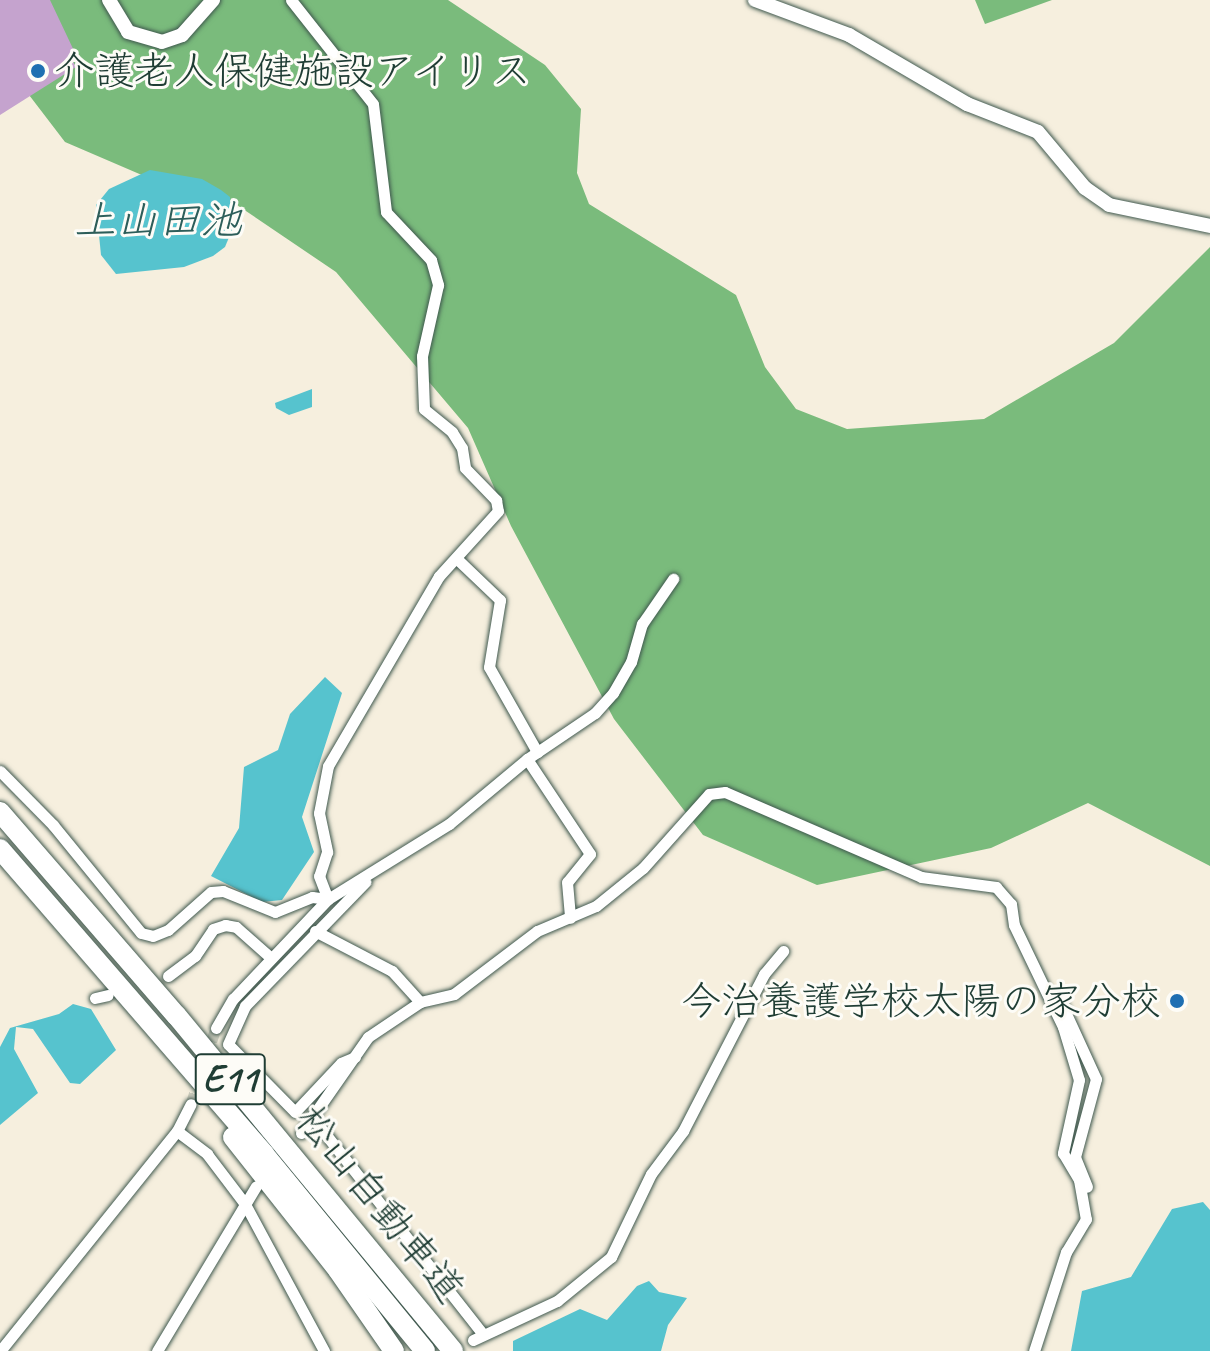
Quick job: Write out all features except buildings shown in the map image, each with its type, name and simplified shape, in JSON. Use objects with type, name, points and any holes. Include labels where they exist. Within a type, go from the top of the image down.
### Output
[{"type":"highway","name":"松山自動車道","points":[[0,812],[187,1027],[453,1351]]},
{"type":"highway","name":"松山自動車道","points":[[0,849],[86,944],[425,1351]]},
{"type":"highway","points":[[86,944],[338,1270],[394,1351]]},
{"type":"street","points":[[109,0],[120,24],[150,42],[182,35],[213,0]]},
{"type":"street","points":[[291,0],[373,104],[386,212],[431,260],[438,302],[422,356],[424,409],[452,432],[462,448],[465,468],[496,500],[498,511],[456,558],[405,629],[328,766],[319,813],[327,852],[319,876],[328,899]]},
{"type":"street","points":[[755,0],[849,35],[967,104],[1038,132],[1085,188],[1109,205],[1210,226]]},
{"type":"street","points":[[456,558],[500,600],[489,667],[532,756],[590,854],[567,882],[570,918]]},
{"type":"street","points":[[216,1028],[233,999],[328,899],[449,824],[532,756],[595,713],[613,693],[631,662],[642,624],[673,579]]},
{"type":"street","points":[[0,771],[53,825],[141,933],[153,936],[168,930],[211,892],[223,891],[275,912],[312,897],[328,899]]},
{"type":"street","points":[[301,1133],[368,1037],[420,1002],[454,994],[537,931],[596,906],[623,885],[716,791],[921,877],[996,887],[1011,904],[1014,925],[1075,1059],[1078,1093],[1063,1153],[1079,1180],[1086,1219]]},
{"type":"street","points":[[355,1057],[341,1063],[295,1112],[228,1044],[245,1006],[373,872]]},
{"type":"street","points":[[168,976],[195,956],[213,929],[225,925],[236,927],[271,958]]},
{"type":"street","points":[[315,931],[392,971],[420,1002]]},
{"type":"street","points":[[312,1117],[478,1337],[557,1301],[611,1257],[651,1174],[683,1131],[764,974],[783,951]]},
{"type":"street","points":[[95,998],[108,995]]},
{"type":"street","points":[[1034,1351],[1066,1252],[1086,1219],[1087,1185],[1075,1157],[1096,1079],[1058,996]]},
{"type":"street","points":[[0,1351],[177,1131],[191,1104]]},
{"type":"street","points":[[177,1131],[207,1154],[245,1204],[324,1351]]},
{"type":"street","points":[[157,1351],[256,1186]]},
{"type":"green space","points":[[0,0],[448,0],[545,65],[581,109],[577,173],[589,204],[736,295],[765,367],[796,409],[847,429],[984,419],[1114,343],[1210,247],[1210,866],[1088,803],[991,848],[817,885],[703,835],[614,719],[511,526],[468,428],[336,272],[237,205],[172,188],[65,142],[0,57]]},
{"type":"green space","points":[[975,0],[1052,0],[985,24]]},
{"type":"water","name":"上山田池","points":[[150,170],[202,179],[221,190],[230,197],[232,230],[225,247],[213,256],[184,267],[116,274],[101,255],[96,205],[109,189]]},
{"type":"water","points":[[312,389],[312,407],[289,415],[276,408],[275,403]]},
{"type":"water","points":[[325,677],[342,693],[302,817],[314,852],[282,900],[262,902],[211,876],[239,828],[244,767],[278,750],[290,714]]},
{"type":"water","points":[[73,1004],[91,1009],[116,1050],[80,1084],[70,1083],[33,1029],[16,1027],[14,1049],[38,1093],[0,1125],[0,1047],[10,1028],[59,1014]]},
{"type":"water","points":[[1203,1202],[1210,1210],[1210,1351],[1071,1351],[1082,1291],[1131,1277],[1172,1209]]},
{"type":"water","points":[[649,1281],[659,1292],[687,1298],[668,1325],[661,1351],[513,1351],[513,1341],[580,1309],[607,1320],[637,1286]]},
{"type":"tunnel","points":[[191,1104],[216,1028]]},
{"type":"place","name":"介護老人保健施設アイリス","points":[[38,71]]},
{"type":"place","name":"今治養護学校太陽の家分校","points":[[1177,1001]]}]
